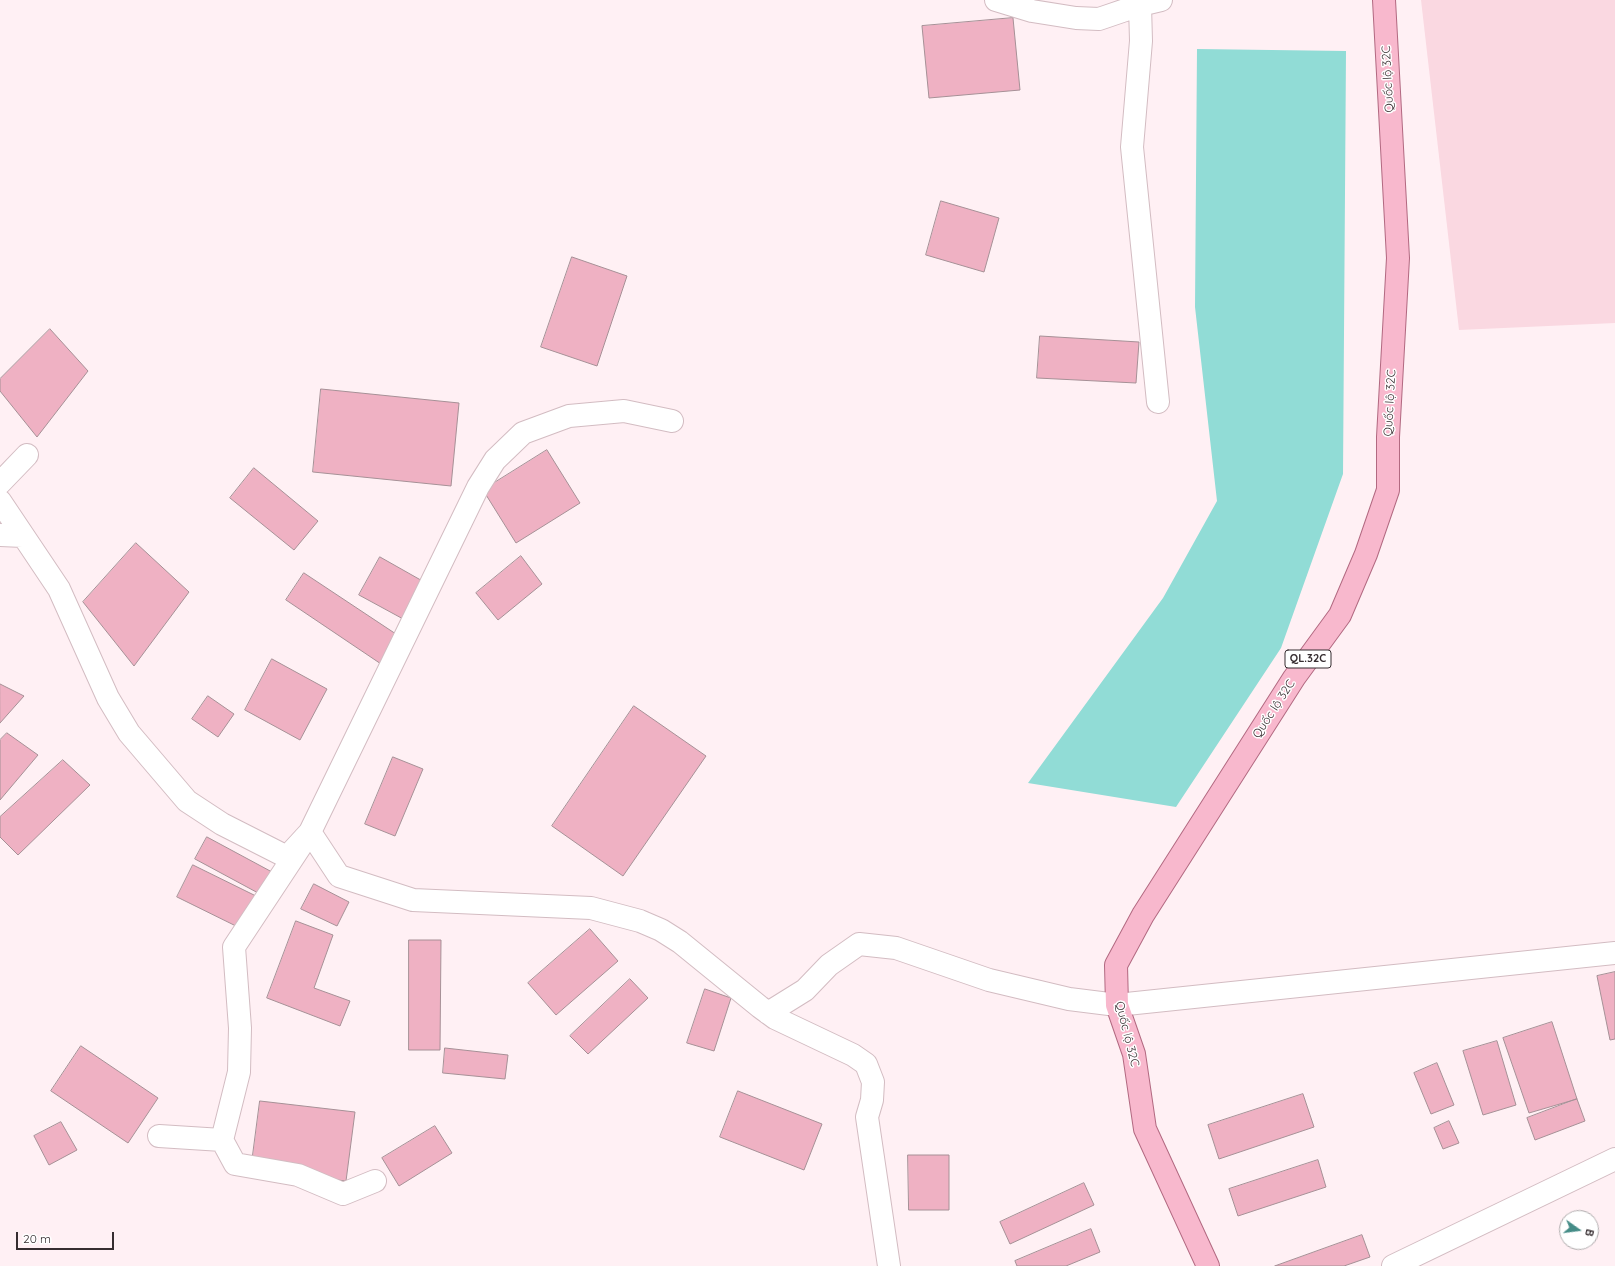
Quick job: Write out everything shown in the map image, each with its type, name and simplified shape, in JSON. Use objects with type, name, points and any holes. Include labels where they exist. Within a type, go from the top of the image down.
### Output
[{"type":"main road","name":"Quốc lộ 32C","points":[[1208,1266],[1145,1129],[1134,1054],[1117,1005],[1116,965],[1147,908],[1294,678],[1340,614],[1366,554],[1388,490],[1388,437],[1398,258],[1384,0]]},
{"type":"street","points":[[996,0],[1032,11],[1076,18],[1099,19],[1140,5],[1161,0]]},
{"type":"street","points":[[1140,5],[1141,41],[1132,147],[1158,402]]},
{"type":"street","points":[[375,1181],[343,1194],[298,1175],[235,1164],[222,1140],[239,1072],[240,1028],[234,947],[310,832],[478,487],[495,460],[523,433],[569,416],[624,411],[672,420]]},
{"type":"street","points":[[0,483],[27,455]]},
{"type":"street","points":[[0,501],[59,589],[108,698],[129,733],[187,801],[222,824],[287,857],[310,832]]},
{"type":"street","points":[[0,535],[23,536]]},
{"type":"street","points":[[310,832],[339,876],[412,900],[591,908],[640,921],[661,930],[680,942],[775,1018],[853,1055],[866,1064],[873,1082],[872,1100],[867,1117],[889,1266]]},
{"type":"street","points":[[768,1013],[805,990],[829,964],[858,944],[896,948],[989,980],[1069,999],[1117,1005],[1615,953]]},
{"type":"street","points":[[160,1136],[222,1140]]},
{"type":"street","points":[[1393,1266],[1615,1159]]},
{"type":"shaded area","points":[[1421,0],[1615,0],[1615,323],[1459,330]]},
{"type":"water","points":[[1197,49],[1346,51],[1343,474],[1281,648],[1176,807],[1028,783],[1163,598],[1217,501],[1195,307]]},
{"type":"building","points":[[1013,18],[1020,90],[929,98],[922,26]]},
{"type":"building","points":[[941,201],[999,218],[984,272],[926,255]]},
{"type":"building","points":[[572,257],[627,276],[597,366],[541,347]]},
{"type":"building","points":[[50,329],[88,371],[37,437],[0,391],[0,379]]},
{"type":"building","points":[[1040,336],[1139,342],[1136,383],[1037,378]]},
{"type":"building","points":[[321,389],[459,403],[451,486],[313,472]]},
{"type":"building","points":[[547,450],[580,503],[516,543],[483,490]]},
{"type":"building","points":[[254,468],[318,521],[294,550],[230,498]]},
{"type":"building","points":[[136,543],[189,592],[134,666],[83,602]]},
{"type":"building","points":[[521,556],[542,584],[498,620],[476,593]]},
{"type":"building","points":[[380,557],[426,583],[405,620],[359,595]]},
{"type":"building","points":[[304,573],[405,640],[387,668],[286,600]]},
{"type":"building","points":[[272,659],[327,689],[300,740],[245,710]]},
{"type":"building","points":[[0,684],[24,696],[0,723]]},
{"type":"building","points":[[208,696],[234,714],[218,737],[192,719]]},
{"type":"building","points":[[634,706],[706,756],[623,876],[552,826]]},
{"type":"building","points":[[7,733],[38,755],[0,800],[0,740]]},
{"type":"building","points":[[393,757],[423,769],[395,836],[365,824]]},
{"type":"building","points":[[63,760],[90,785],[18,855],[0,837],[0,817]]},
{"type":"building","points":[[207,837],[272,872],[260,894],[195,859]]},
{"type":"building","points":[[193,865],[258,897],[242,929],[177,897]]},
{"type":"building","points":[[314,884],[349,902],[337,926],[301,909]]},
{"type":"building","points":[[296,921],[333,935],[314,988],[350,1001],[340,1026],[267,998]]},
{"type":"building","points":[[590,929],[618,961],[556,1015],[528,983]]},
{"type":"building","points":[[409,940],[441,940],[440,1050],[409,1050]]},
{"type":"building","points":[[1615,972],[1615,1039],[1610,1040],[1597,976]]},
{"type":"building","points":[[630,979],[648,998],[588,1054],[570,1036]]},
{"type":"building","points":[[705,989],[731,998],[714,1051],[687,1043]]},
{"type":"building","points":[[1552,1022],[1577,1099],[1529,1113],[1503,1038]]},
{"type":"building","points":[[1497,1041],[1516,1105],[1483,1115],[1463,1051]]},
{"type":"building","points":[[81,1046],[158,1098],[128,1143],[51,1091]]},
{"type":"building","points":[[445,1048],[508,1055],[505,1079],[443,1073]]},
{"type":"building","points":[[1437,1063],[1454,1105],[1431,1114],[1414,1073]]},
{"type":"building","points":[[738,1091],[822,1124],[804,1170],[720,1137]]},
{"type":"building","points":[[1303,1094],[1314,1127],[1219,1159],[1208,1125]]},
{"type":"building","points":[[1577,1099],[1585,1121],[1535,1140],[1527,1118]]},
{"type":"building","points":[[260,1101],[355,1112],[346,1181],[251,1170]]},
{"type":"building","points":[[1449,1121],[1459,1143],[1443,1149],[1434,1128]]},
{"type":"building","points":[[61,1122],[77,1150],[49,1165],[34,1136]]},
{"type":"building","points":[[435,1126],[452,1153],[399,1186],[382,1158]]},
{"type":"building","points":[[908,1155],[949,1155],[949,1210],[909,1210]]},
{"type":"building","points":[[1318,1160],[1326,1187],[1238,1216],[1229,1189]]},
{"type":"building","points":[[1084,1183],[1094,1205],[1010,1244],[1000,1222]]},
{"type":"building","points":[[1091,1229],[1100,1252],[1066,1266],[1017,1266],[1015,1261]]},
{"type":"building","points":[[1362,1235],[1370,1257],[1344,1266],[1275,1266]]}]
